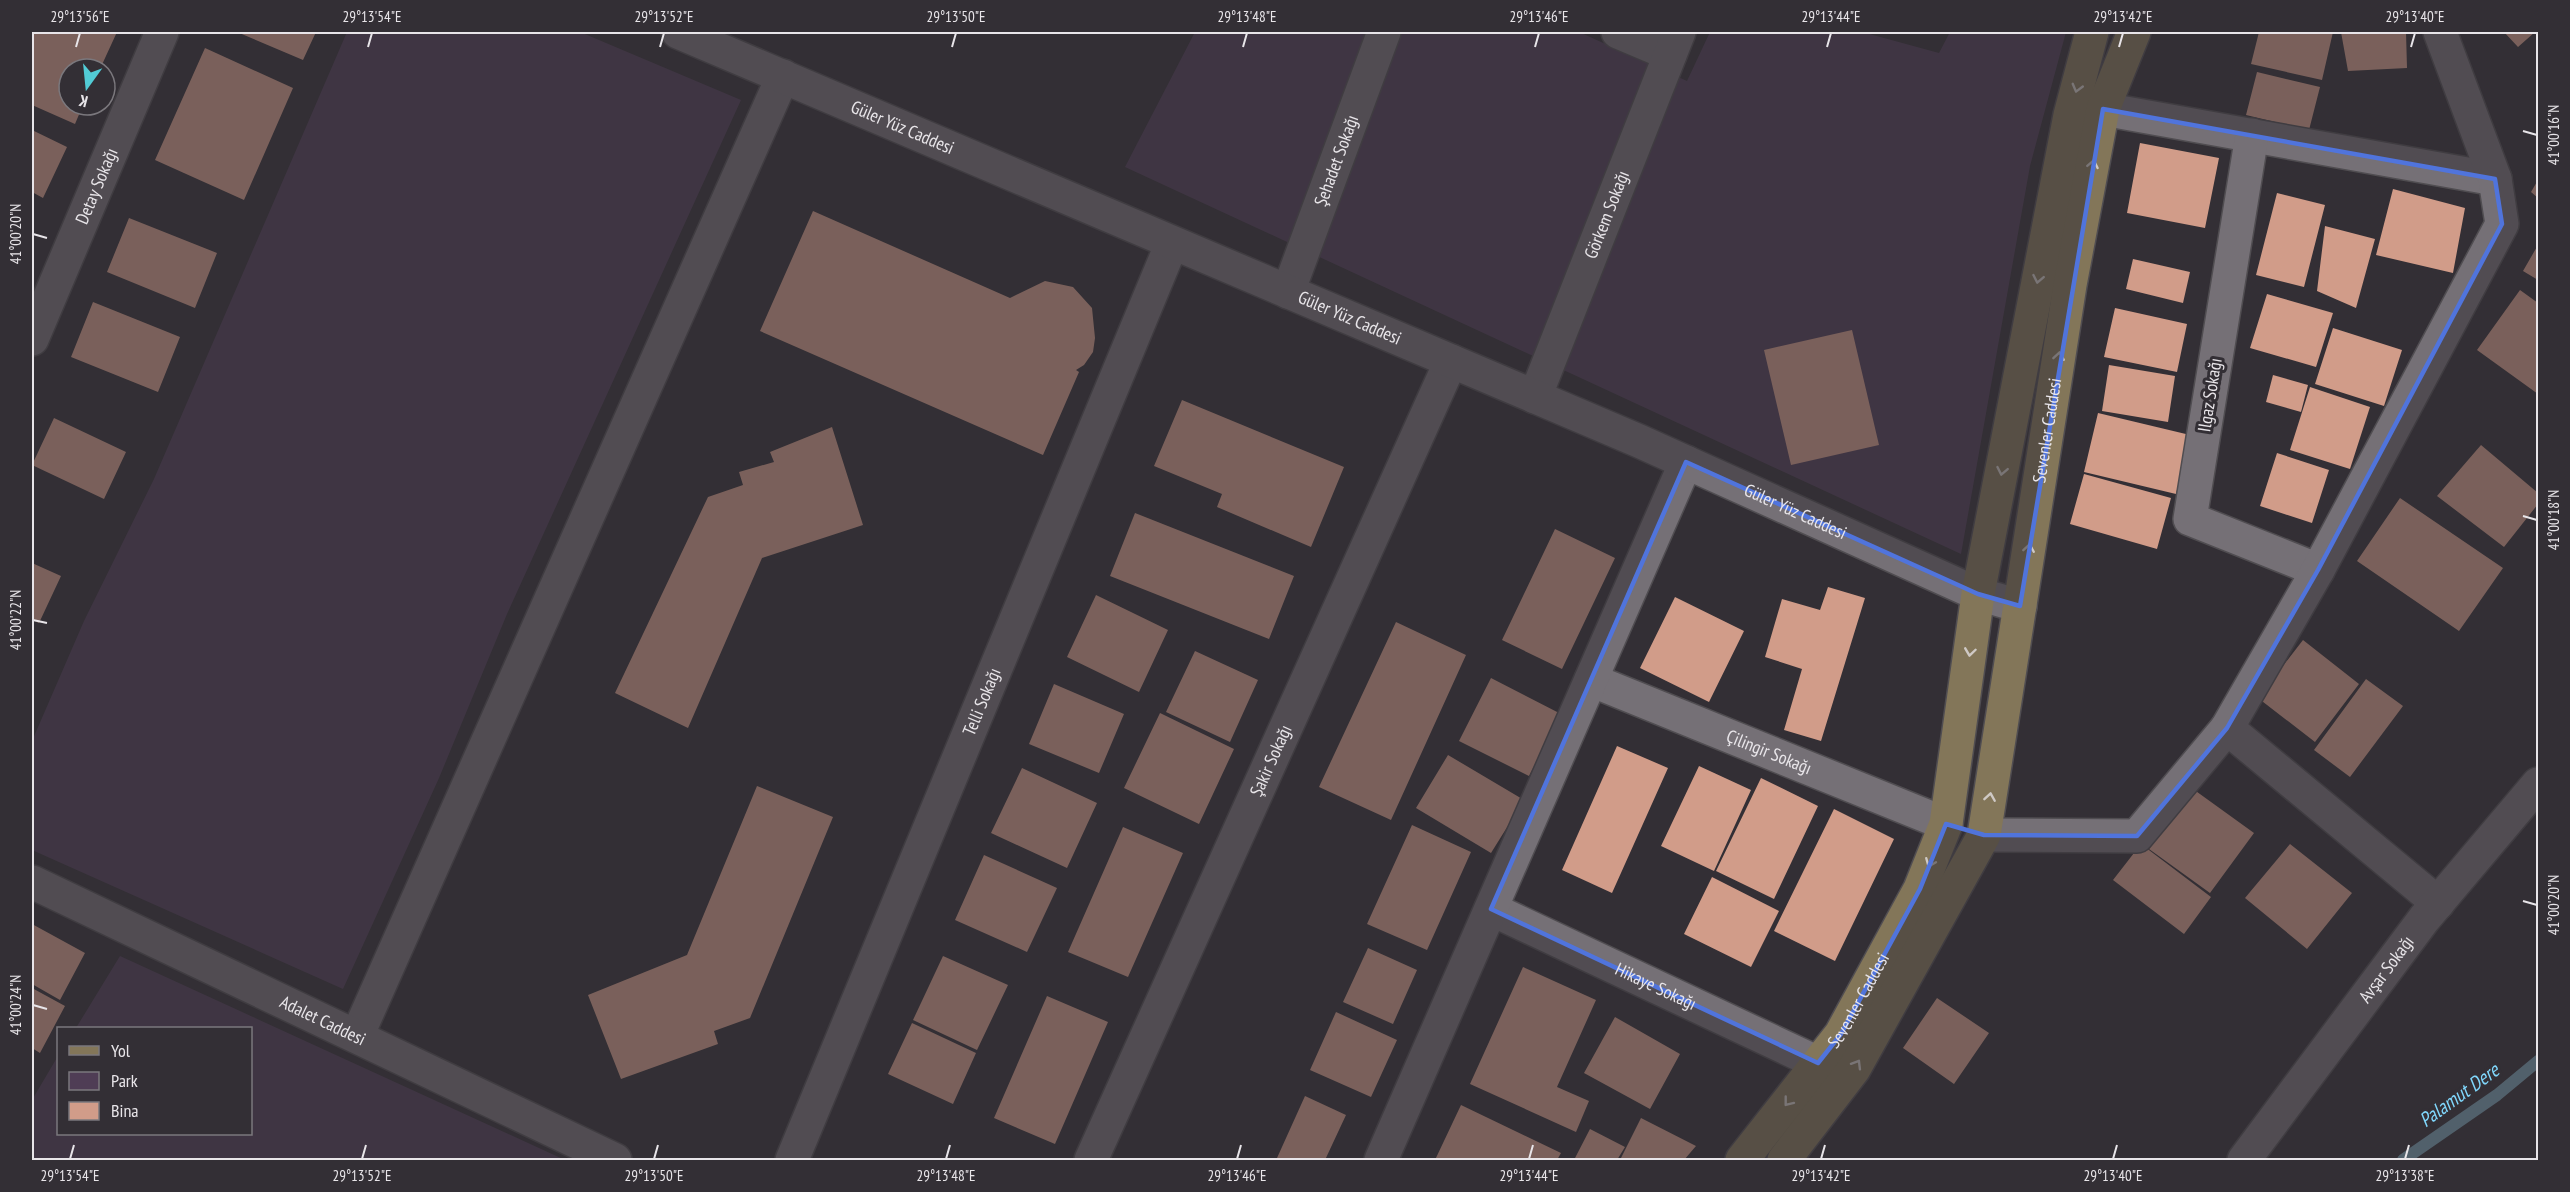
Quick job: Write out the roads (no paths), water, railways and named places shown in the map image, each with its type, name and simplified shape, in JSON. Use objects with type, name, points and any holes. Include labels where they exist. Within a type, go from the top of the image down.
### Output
[{"type":"main road","name":"Sevenler Caddesi","points":[[1742,1161],[1841,1034],[1920,889],[1946,824],[1978,594],[2070,116],[2092,32]]},
{"type":"main road","name":"Sevenler Caddesi","points":[[1784,1161],[1854,1069],[1984,834],[2070,285],[2103,109],[2134,32]]},
{"type":"main road","points":[[1946,824],[1984,834]]},
{"type":"street","name":"Detay Sokağı","points":[[32,339],[162,32]]},
{"type":"street","name":"Güler Yüz Caddesi","points":[[678,32],[1686,462],[1978,594],[2020,606]]},
{"type":"street","name":"Şehadet Sokağı","points":[[1288,292],[1384,32]]},
{"type":"street","points":[[1618,32],[1674,43]]},
{"type":"street","points":[[1984,834],[2137,837],[2227,728],[2318,570],[2502,224],[2495,179],[2440,32]]},
{"type":"street","name":"Görkem Sokağı","points":[[1535,397],[1674,43]]},
{"type":"street","points":[[357,1036],[783,76]]},
{"type":"street","points":[[2103,109],[2495,179]]},
{"type":"street","name":"Ilgaz Sokağı","points":[[2252,135],[2190,519],[2318,570]]},
{"type":"street","name":"Telli Sokağı","points":[[792,1161],[1172,243]]},
{"type":"street","name":"Şakir Sokağı","points":[[1091,1161],[1451,361]]},
{"type":"street","points":[[1382,1161],[1686,462]]},
{"type":"street","name":"Çilingir Sokağı","points":[[1591,681],[1946,824]]},
{"type":"street","points":[[2227,728],[2438,903]]},
{"type":"street","name":"Avşar Sokağı","points":[[2244,1161],[2438,903],[2538,784]]},
{"type":"street","name":"Adalet Caddesi","points":[[32,882],[615,1161]]},
{"type":"street","name":"Hikaye Sokağı","points":[[1491,909],[1818,1063]]},
{"type":"waterway","name":"Palamut Dere","points":[[2403,1160],[2497,1095],[2538,1061]]}]
